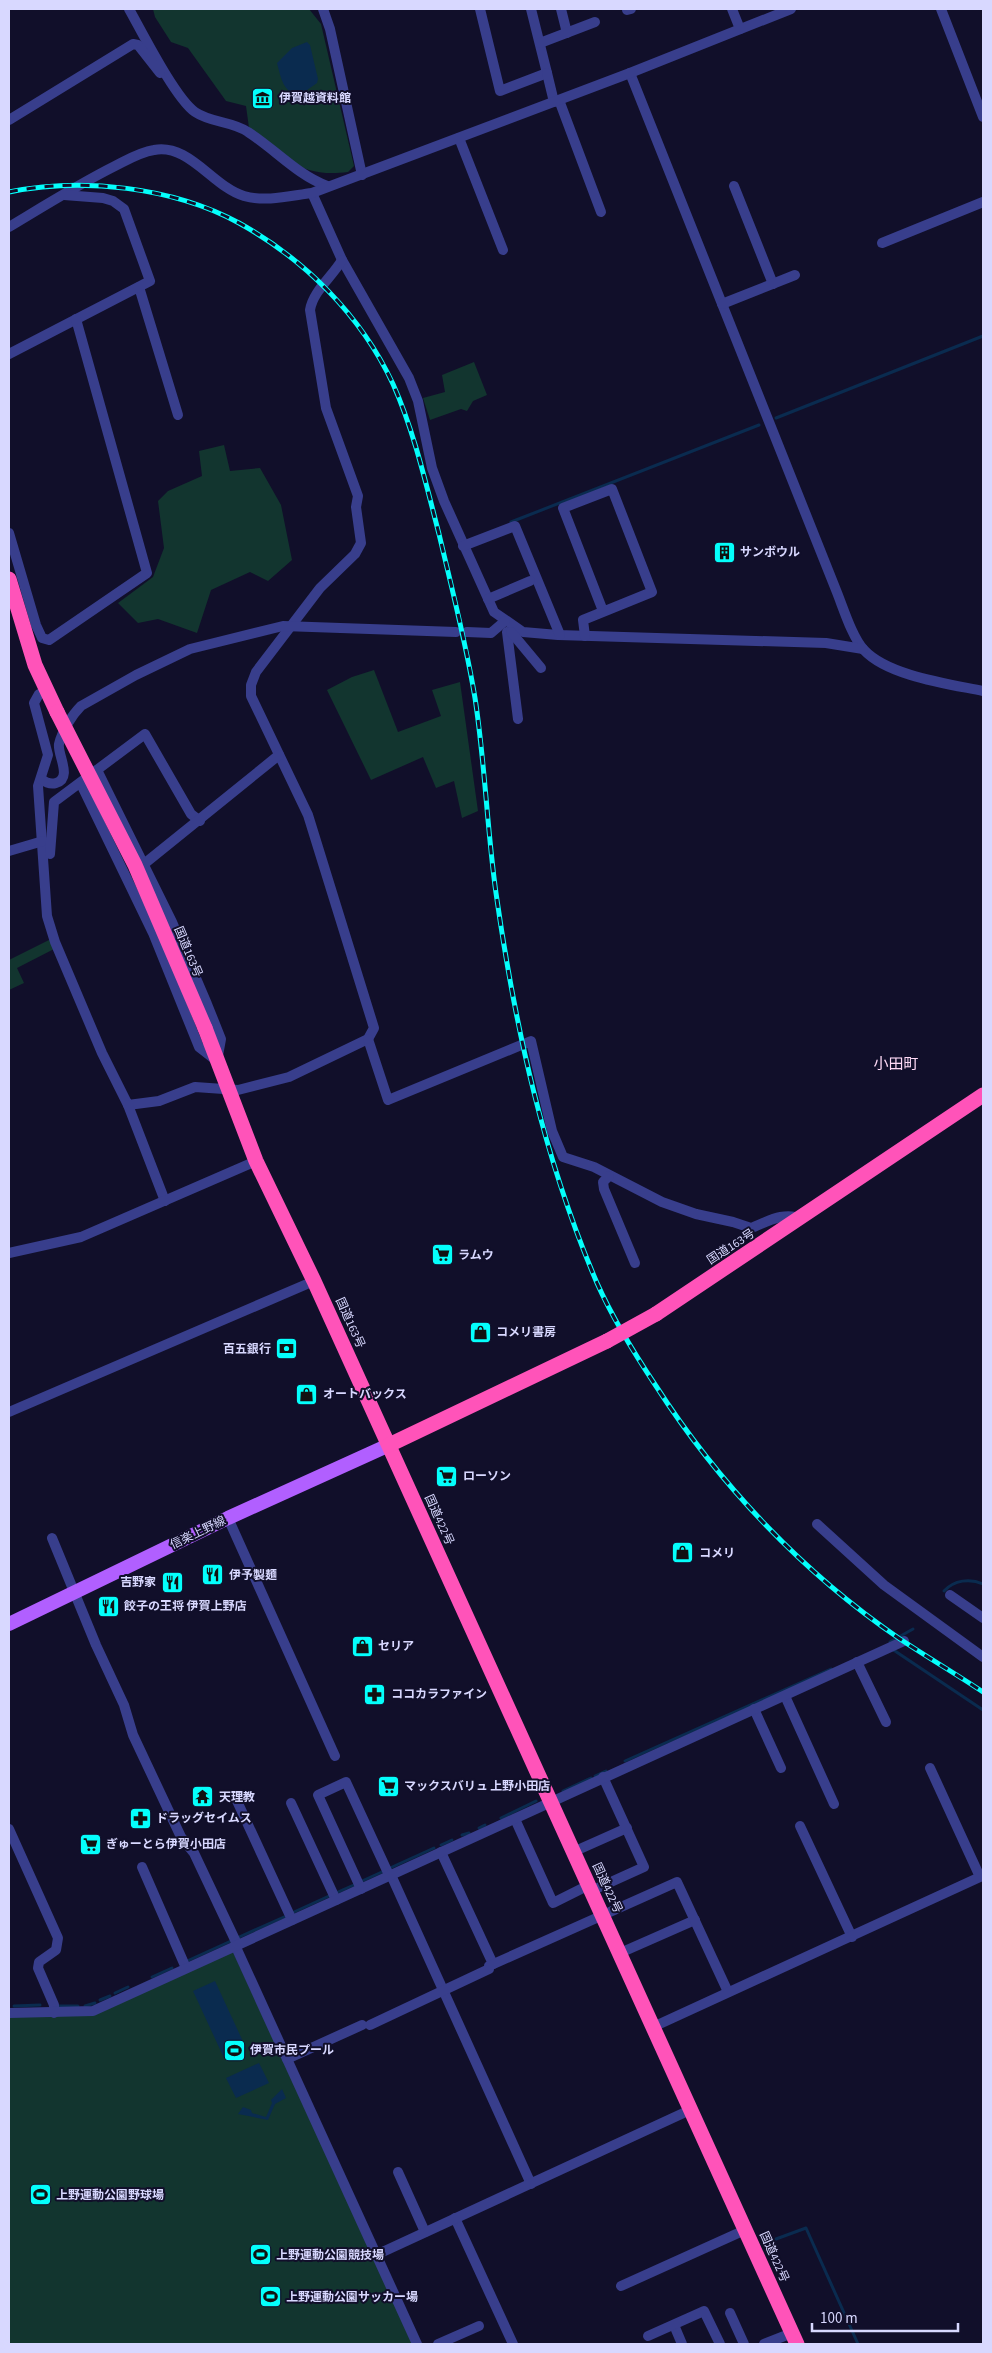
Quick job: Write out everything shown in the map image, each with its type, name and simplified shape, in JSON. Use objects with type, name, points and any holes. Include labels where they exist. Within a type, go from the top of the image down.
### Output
[{"type":"highway","name":"国道163号","points":[[9,579],[29,646],[46,691],[135,865],[205,1028],[227,1090],[256,1161],[314,1281],[389,1445],[607,1340],[656,1314],[801,1219],[983,1095]]},
{"type":"highway","name":"国道422号","points":[[389,1445],[794,2338]]},
{"type":"main road","name":"信楽上野線","points":[[9,1624],[228,1518],[389,1445]]},
{"type":"street","points":[[129,9],[172,83],[193,110],[204,117],[237,126],[248,132],[310,180],[327,186]]},
{"type":"street","points":[[324,9],[362,175]]},
{"type":"street","points":[[480,9],[500,91],[547,74]]},
{"type":"street","points":[[531,9],[547,74],[601,212]]},
{"type":"street","points":[[561,9],[567,32]]},
{"type":"street","points":[[732,9],[740,29]]},
{"type":"street","points":[[9,227],[112,168],[154,149],[169,150],[181,154],[228,188],[242,195],[260,199],[312,193],[557,101],[792,9]]},
{"type":"street","points":[[941,9],[983,117]]},
{"type":"street","points":[[540,43],[595,22]]},
{"type":"street","points":[[9,120],[133,44],[138,44],[165,80],[172,83]]},
{"type":"street","points":[[630,73],[836,590],[863,649],[877,660],[915,677],[983,691]]},
{"type":"street","points":[[459,138],[502,250]]},
{"type":"street","points":[[734,186],[773,284]]},
{"type":"street","points":[[312,193],[342,260],[409,378],[426,429],[432,468],[463,546],[494,612],[523,632]]},
{"type":"street","points":[[9,354],[150,281],[124,210],[113,201],[103,198],[64,194]]},
{"type":"street","points":[[882,243],[983,202]]},
{"type":"street","points":[[128,1105],[159,1101],[194,1087],[238,1090],[289,1077],[368,1039],[374,1028],[308,815],[251,696],[251,685],[256,672],[320,588],[355,554],[361,543],[356,507],[358,496],[326,408],[310,310],[311,299],[336,271],[342,260]]},
{"type":"street","points":[[722,304],[795,275]]},
{"type":"street","points":[[139,287],[178,415]]},
{"type":"street","points":[[9,533],[36,625],[42,638],[49,640],[147,573],[76,319]]},
{"type":"street","points":[[585,636],[583,620],[652,592],[612,489],[563,508],[603,611]]},
{"type":"street","points":[[463,546],[515,526],[560,635]]},
{"type":"street","points":[[488,599],[530,582]]},
{"type":"street","points":[[491,633],[505,621]]},
{"type":"street","points":[[41,778],[50,784],[56,784],[60,780],[64,769],[60,742],[74,714],[81,706],[136,675],[190,649],[292,625],[826,643],[863,649]]},
{"type":"street","points":[[509,632],[541,668]]},
{"type":"street","points":[[509,632],[518,718]]},
{"type":"street","points":[[46,691],[40,694],[34,703],[48,755],[38,786],[47,916],[55,942],[102,1054],[128,1105],[166,1202]]},
{"type":"street","points":[[46,892],[50,891],[50,836],[54,802],[81,784],[146,734],[187,807],[200,821]]},
{"type":"street","points":[[144,864],[200,821],[226,796],[279,755]]},
{"type":"street","points":[[81,784],[153,933],[199,1047],[217,1061],[221,1039],[172,922],[97,770]]},
{"type":"street","points":[[9,852],[43,841]]},
{"type":"street","points":[[368,1039],[388,1100],[521,1044],[531,1042],[552,1131],[563,1156],[594,1168],[662,1202],[696,1214],[734,1222],[744,1227],[751,1228],[778,1217],[793,1215],[801,1219]]},
{"type":"street","points":[[9,1253],[81,1237],[166,1202],[256,1161]]},
{"type":"street","points":[[609,1176],[603,1182],[604,1190],[635,1263]]},
{"type":"street","points":[[9,1412],[314,1281]]},
{"type":"street","points":[[228,1518],[335,1756]]},
{"type":"street","points":[[817,1524],[884,1585],[983,1657]]},
{"type":"street","points":[[52,1538],[124,1705],[145,1760],[181,1837],[194,1853],[417,2344]]},
{"type":"street","points":[[950,1595],[983,1618]]},
{"type":"street","points":[[9,2013],[93,2011],[904,1641]]},
{"type":"street","points":[[857,1662],[886,1722]]},
{"type":"street","points":[[784,1696],[834,1804]]},
{"type":"street","points":[[754,1709],[781,1768]]},
{"type":"street","points":[[653,2027],[980,1877],[930,1768]]},
{"type":"street","points":[[515,1819],[552,1903],[644,1867],[603,1777]]},
{"type":"street","points":[[360,1889],[318,1795],[346,1782],[444,1990],[531,2184]]},
{"type":"street","points":[[237,1801],[292,1920]]},
{"type":"street","points":[[291,1803],[336,1900]]},
{"type":"street","points":[[800,1826],[852,1937]]},
{"type":"street","points":[[574,1852],[627,1828]]},
{"type":"street","points":[[9,1829],[58,1938],[56,1950],[39,1962],[38,1968],[54,2005],[54,2013]]},
{"type":"street","points":[[441,1852],[493,1964]]},
{"type":"street","points":[[142,1868],[186,1968]]},
{"type":"street","points":[[287,2059],[444,1990],[489,1969],[493,1964],[678,1882],[728,1992]]},
{"type":"street","points":[[620,1953],[695,1920]]},
{"type":"street","points":[[376,2255],[690,2110]]},
{"type":"street","points":[[398,2172],[425,2232]]},
{"type":"street","points":[[455,2218],[512,2344]]},
{"type":"street","points":[[621,2286],[745,2230]]},
{"type":"street","points":[[648,2336],[704,2311],[720,2344]]},
{"type":"street","points":[[730,2313],[744,2344]]},
{"type":"street","points":[[674,2325],[682,2344]]},
{"type":"street","points":[[438,2344],[479,2326]]},
{"type":"street","points":[[764,2344],[794,2338]]},
{"type":"green space","points":[[153,9],[309,9],[321,24],[354,166],[348,172],[317,172],[293,163],[283,156],[249,128],[246,106],[226,101],[188,48],[171,42],[155,17]]},
{"type":"green space","points":[[474,362],[487,395],[473,401],[467,411],[461,409],[430,420],[423,398],[445,392],[442,375]]},
{"type":"green space","points":[[224,445],[230,471],[260,468],[281,505],[292,560],[268,581],[250,572],[211,590],[197,633],[158,619],[138,623],[118,603],[153,577],[164,548],[158,501],[168,491],[202,476],[199,451]]},
{"type":"green space","points":[[374,670],[398,732],[441,716],[432,690],[460,682],[478,811],[462,818],[454,781],[436,788],[423,757],[371,780],[327,690],[352,677]]},
{"type":"green space","points":[[51,939],[54,949],[17,968],[24,983],[9,990],[9,960]]},
{"type":"green space","points":[[233,1952],[414,2344],[9,2344],[9,2015],[84,2014]]},
{"type":"water","points":[[307,42],[310,45],[318,79],[317,83],[300,95],[294,94],[286,88],[277,63],[292,48]]},
{"type":"water","points":[[215,1981],[246,2048],[224,2058],[193,1991]]},
{"type":"water","points":[[259,2063],[269,2083],[236,2098],[226,2078]]},
{"type":"water","points":[[282,2089],[286,2098],[275,2104],[268,2120],[238,2114],[243,2107],[251,2110],[252,2113],[266,2117],[272,2103],[271,2100]]},
{"type":"waterway","points":[[776,418],[983,336]]},
{"type":"waterway","points":[[511,522],[759,425]]},
{"type":"waterway","points":[[944,1591],[952,1584],[962,1581],[973,1581],[983,1584]]},
{"type":"waterway","points":[[890,1642],[913,1629]]},
{"type":"waterway","points":[[892,1649],[983,1710]]},
{"type":"waterway","points":[[625,1761],[831,1669]]},
{"type":"waterway","points":[[595,1776],[606,1771]]},
{"type":"waterway","points":[[563,1791],[591,1778]]},
{"type":"waterway","points":[[501,1818],[536,1801]]},
{"type":"waterway","points":[[479,1828],[485,1825]]},
{"type":"waterway","points":[[462,1835],[469,1833]]},
{"type":"waterway","points":[[441,1845],[452,1840]]},
{"type":"waterway","points":[[390,1868],[434,1848]]},
{"type":"waterway","points":[[362,1881],[384,1871]]},
{"type":"waterway","points":[[338,1892],[356,1884]]},
{"type":"waterway","points":[[294,1912],[329,1896]]},
{"type":"waterway","points":[[237,1938],[284,1917]]},
{"type":"waterway","points":[[187,1961],[231,1941]]},
{"type":"waterway","points":[[152,1977],[172,1968]]},
{"type":"waterway","points":[[115,1993],[128,1987]]},
{"type":"waterway","points":[[100,2000],[110,1996]]},
{"type":"waterway","points":[[85,2006],[95,2003]]},
{"type":"waterway","points":[[14,2006],[40,2005]]},
{"type":"waterway","points":[[57,2006],[78,2006]]},
{"type":"waterway","points":[[776,2239],[806,2228],[858,2344]]},
{"type":"railway","points":[[9,192],[66,185],[127,188],[156,193],[213,211],[263,237],[286,254],[328,291],[365,335],[393,384],[407,420],[439,534],[463,636],[475,698],[496,893],[522,1043],[547,1140],[562,1189],[597,1283],[632,1348],[681,1422],[707,1458],[765,1525],[797,1556],[864,1613],[900,1639],[983,1692]]},
{"type":"place","name":"伊賀越資料館","points":[[263,98]]},
{"type":"place","name":"サンボウル","points":[[724,552]]},
{"type":"place","name":"ラムウ","points":[[442,1255]]},
{"type":"place","name":"コメリ書房","points":[[480,1332]]},
{"type":"place","name":"百五銀行","points":[[287,1349]]},
{"type":"place","name":"オートバックス","points":[[307,1394]]},
{"type":"place","name":"ローソン","points":[[447,1476]]},
{"type":"place","name":"コメリ","points":[[683,1553]]},
{"type":"place","name":"伊予製麺","points":[[213,1575]]},
{"type":"place","name":"吉野家","points":[[172,1582]]},
{"type":"place","name":"餃子の王将 伊賀上野店","points":[[108,1606]]},
{"type":"place","name":"セリア","points":[[362,1646]]},
{"type":"place","name":"ココカラファイン","points":[[375,1694]]},
{"type":"place","name":"マックスバリュ 上野小田店","points":[[388,1786]]},
{"type":"place","name":"天理教","points":[[203,1797]]},
{"type":"place","name":"ドラッグセイムス","points":[[140,1818]]},
{"type":"place","name":"ぎゅーとら伊賀小田店","points":[[90,1844]]},
{"type":"place","name":"伊賀市民プール","points":[[234,2050]]},
{"type":"place","name":"上野運動公園野球場","points":[[40,2195]]},
{"type":"place","name":"上野運動公園競技場","points":[[260,2255]]},
{"type":"place","name":"上野運動公園サッカー場","points":[[270,2297]]},
{"type":"district","name":"小田町","points":[[896,1064]]}]
